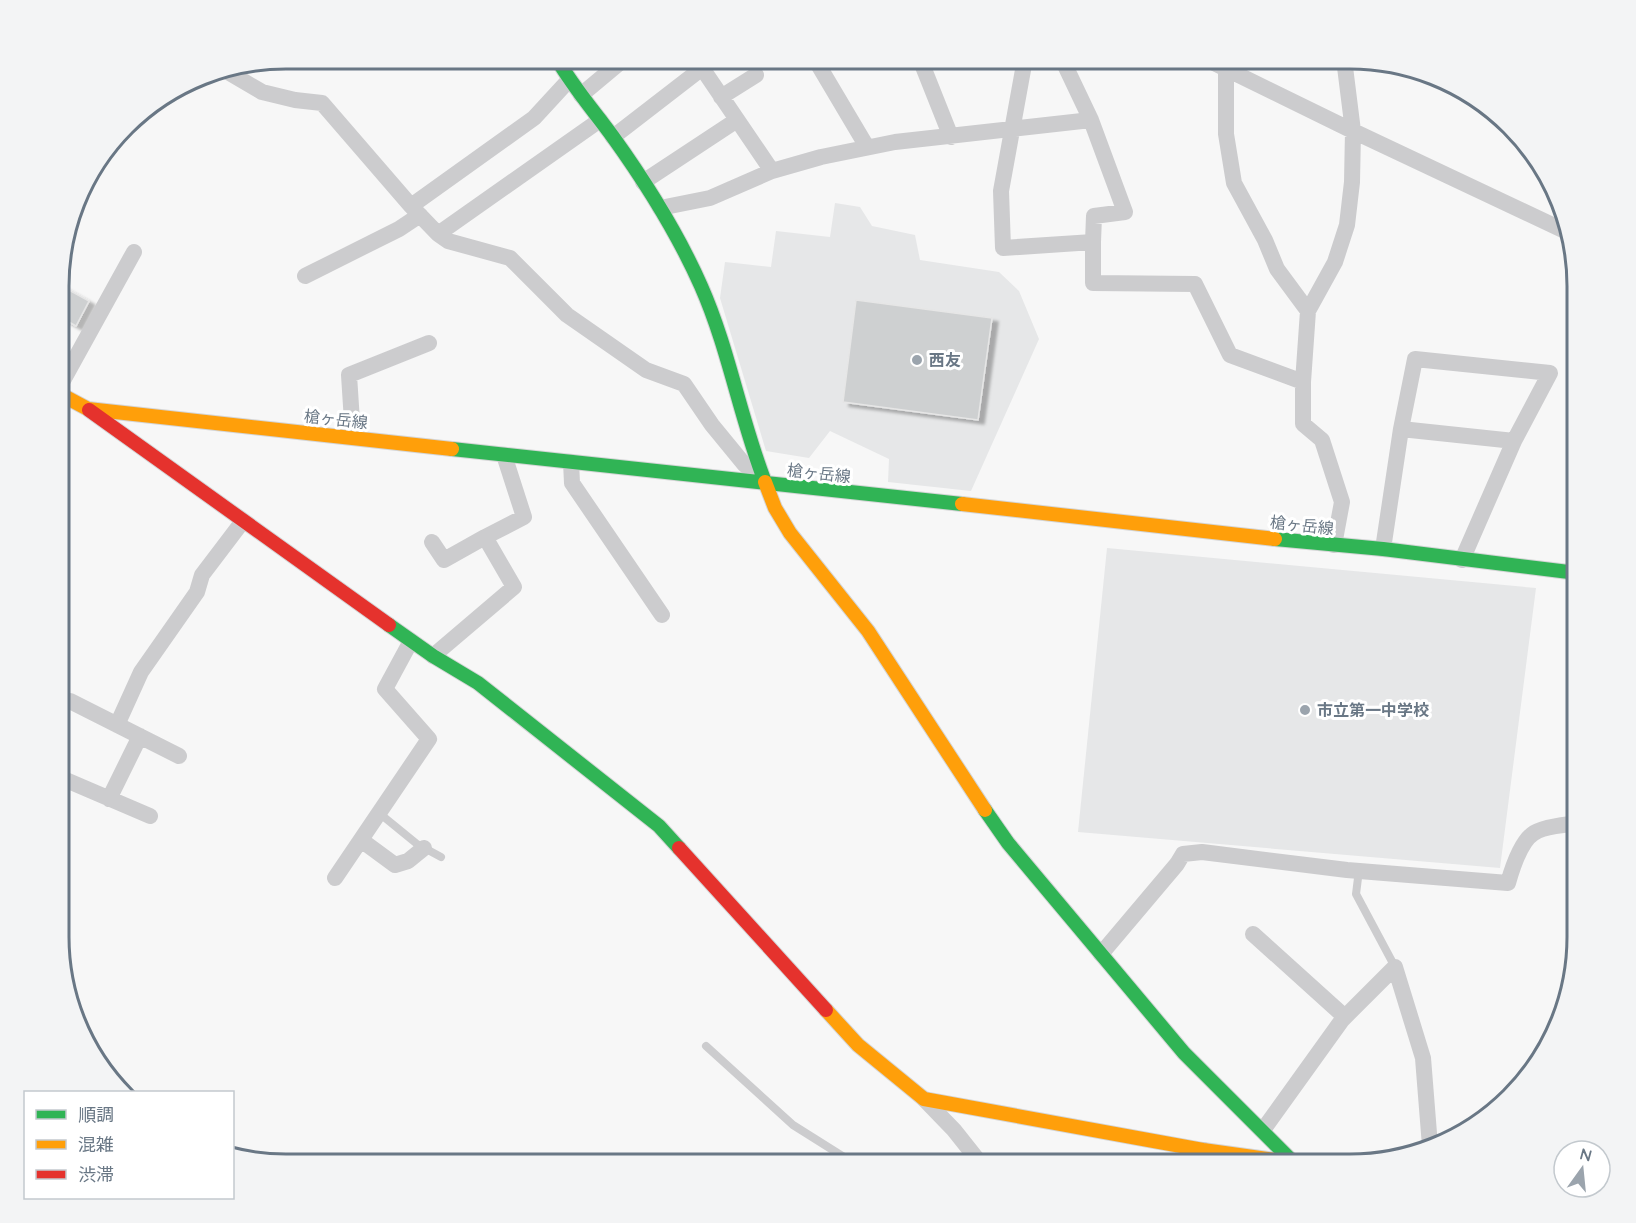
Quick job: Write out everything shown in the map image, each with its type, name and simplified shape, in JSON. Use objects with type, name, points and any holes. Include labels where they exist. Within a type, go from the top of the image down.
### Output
[{"type":"street","points":[[563,69],[613,137],[660,208],[701,286],[721,340],[766,484],[775,508],[790,533],[868,631],[964,780],[1008,843],[1184,1053],[1288,1154]]},
{"type":"street","points":[[581,95],[612,69]]},
{"type":"street","points":[[613,137],[700,69]]},
{"type":"street","points":[[710,69],[721,97],[772,171]]},
{"type":"street","points":[[821,69],[867,147]]},
{"type":"street","points":[[924,69],[951,137]]},
{"type":"street","points":[[1023,69],[1002,191],[1003,248],[1093,242]]},
{"type":"street","points":[[1067,69],[1091,120],[1125,212],[1094,216],[1093,283],[1195,284],[1230,356],[1302,382]]},
{"type":"street","points":[[1308,311],[1277,269],[1265,240],[1234,183],[1226,134],[1226,69],[1559,228]]},
{"type":"street","points":[[1334,545],[1342,502],[1322,440],[1303,424],[1302,382],[1308,311],[1335,262],[1347,225],[1352,182],[1353,131],[1345,69]]},
{"type":"street","points":[[234,75],[262,92],[295,100],[322,103],[438,234],[447,241],[510,258],[567,315],[646,370],[684,384],[731,448],[766,484]]},
{"type":"street","points":[[721,97],[756,75]]},
{"type":"street","points":[[305,276],[399,229],[416,210],[534,118],[569,80]]},
{"type":"street","points":[[438,234],[600,120]]},
{"type":"street","points":[[643,182],[737,120]]},
{"type":"street","points":[[660,208],[710,198],[772,171],[867,147],[1012,127],[1091,120]]},
{"type":"street","points":[[69,370],[134,252]]},
{"type":"street","points":[[353,437],[349,375],[429,343]]},
{"type":"street","points":[[1383,549],[1401,429],[1415,359],[1550,373],[1514,441],[1462,560]]},
{"type":"street","name":"槍ヶ岳線","points":[[69,399],[88,410],[1383,549],[1567,572]]},
{"type":"street","points":[[88,410],[411,641],[478,683],[659,826],[858,1045],[924,1099],[973,1154]]},
{"type":"street","points":[[1401,429],[1514,441]]},
{"type":"street","points":[[432,542],[444,560],[524,517],[504,455]]},
{"type":"street","points":[[571,462],[573,483],[662,615]]},
{"type":"street","points":[[117,725],[141,672],[197,591],[202,575],[243,521]]},
{"type":"street","points":[[434,656],[514,587],[485,537]]},
{"type":"street","points":[[335,878],[429,740],[385,689],[411,641]]},
{"type":"street","points":[[69,701],[178,756]]},
{"type":"street","points":[[109,799],[140,736]]},
{"type":"street","points":[[69,781],[150,816]]},
{"type":"street","points":[[1101,954],[1183,854],[1202,852],[1359,870],[1508,883],[1517,856],[1534,833],[1567,824]]},
{"type":"street","points":[[361,840],[395,865],[408,861],[424,848]]},
{"type":"street","points":[[1253,934],[1346,1017]]},
{"type":"street","points":[[1263,1130],[1346,1017],[1395,967],[1423,1058],[1429,1138]]},
{"type":"street","points":[[924,1099],[1230,1154]]},
{"type":"street","points":[[1197,1154],[1203,1150]]},
{"type":"lane","points":[[379,813],[424,848],[441,857]]},
{"type":"lane","points":[[1359,870],[1356,894],[1395,967]]},
{"type":"lane","points":[[706,1046],[793,1125],[839,1154]]},
{"type":"shaded area","points":[[835,203],[860,207],[872,226],[915,235],[920,260],[999,272],[1019,291],[1039,339],[971,491],[888,482],[889,459],[830,431],[809,458],[766,451],[720,298],[725,262],[771,267],[776,231],[830,237]]},
{"type":"shaded area","name":"市立第一中学校","points":[[1107,548],[1536,588],[1500,868],[1078,832]]},
{"type":"building","points":[[69,290],[89,301],[76,326],[69,322]]},
{"type":"building","name":"西友","points":[[856,300],[992,318],[978,420],[843,402]]},
{"type":"traffic: fast","points":[[563,69],[637,172],[661,209],[692,267],[711,310],[765,482]]},
{"type":"traffic: fast","points":[[452,449],[962,504]]},
{"type":"traffic: fast","points":[[1275,539],[1383,549],[1567,572]]},
{"type":"traffic: fast","points":[[389,625],[433,656],[478,683],[659,826],[679,848]]},
{"type":"traffic: fast","points":[[985,810],[1008,843],[1184,1053],[1285,1154]]},
{"type":"traffic: slow","points":[[69,399],[88,409],[452,449]]},
{"type":"traffic: slow","points":[[765,482],[775,508],[790,533],[868,631],[985,810]]},
{"type":"traffic: slow","points":[[962,504],[1275,539]]},
{"type":"traffic: slow","points":[[826,1010],[858,1045],[924,1099],[1232,1154]]},
{"type":"traffic: jam","points":[[89,410],[389,625]]},
{"type":"traffic: jam","points":[[679,848],[826,1010]]},
{"type":"place","name":"西友","points":[[917,360]]},
{"type":"place","name":"市立第一中学校","points":[[1305,710]]}]
